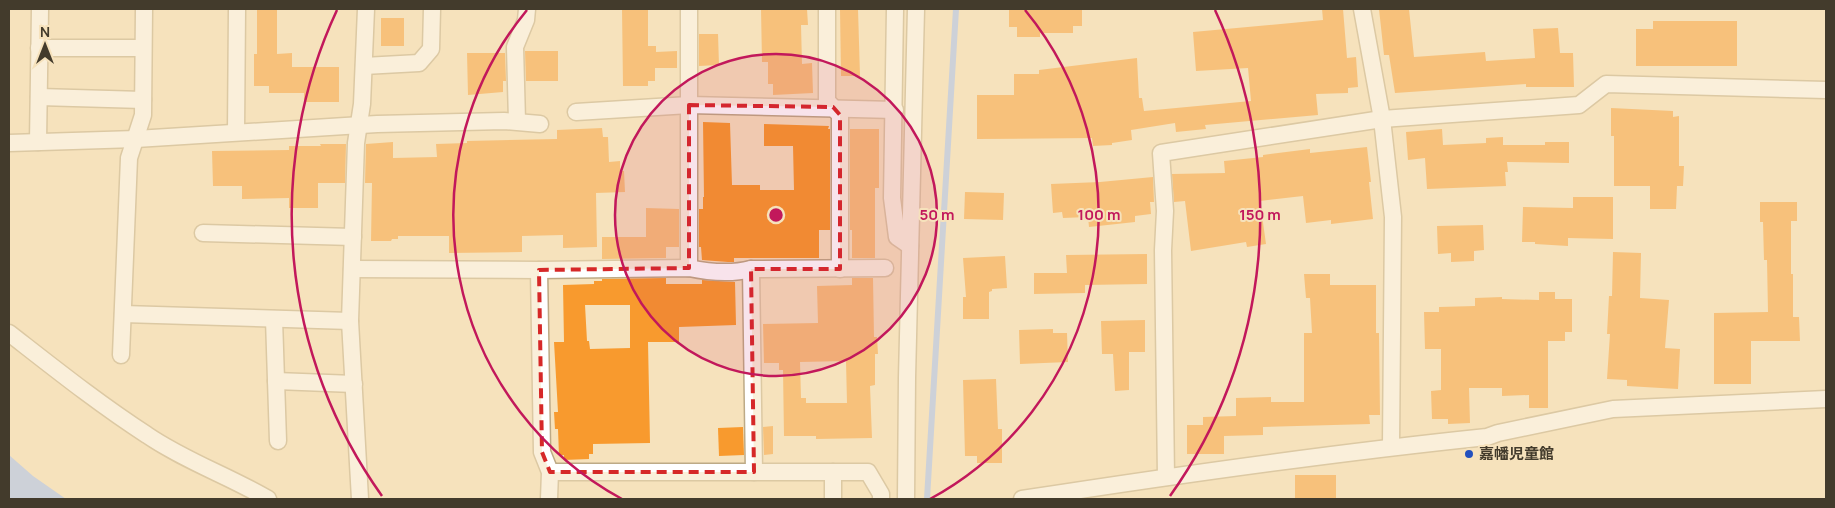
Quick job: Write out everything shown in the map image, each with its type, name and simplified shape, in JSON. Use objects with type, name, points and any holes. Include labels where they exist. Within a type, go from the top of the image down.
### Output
[{"type":"street","points":[[38,142],[40,9]]},
{"type":"street","points":[[121,355],[129,158],[143,115],[144,9]]},
{"type":"street","points":[[236,132],[238,9]]},
{"type":"street","points":[[360,499],[350,321],[356,143],[362,104],[366,9]]},
{"type":"street","points":[[364,66],[419,63],[431,50],[432,9]]},
{"type":"street","points":[[517,121],[516,47],[526,20],[526,9]]},
{"type":"street","points":[[688,9],[689,268]]},
{"type":"street","points":[[827,9],[827,101],[840,115],[840,269]]},
{"type":"street","points":[[896,9],[892,198],[897,237],[910,246]]},
{"type":"street","points":[[906,499],[916,9]]},
{"type":"street","points":[[1364,9],[1382,118],[1393,217],[1391,447]]},
{"type":"street","points":[[39,48],[143,48]]},
{"type":"street","points":[[1166,477],[1165,211],[1161,152],[1382,118],[1579,104],[1606,84],[1826,90]]},
{"type":"street","points":[[38,97],[143,100]]},
{"type":"street","points":[[576,112],[689,104],[894,110]]},
{"type":"street","points":[[9,143],[136,139],[359,125],[517,121],[526,124],[540,124]]},
{"type":"street","points":[[203,233],[353,237]]},
{"type":"street","points":[[352,269],[538,270],[689,268],[703,271],[744,271],[751,269],[885,268]]},
{"type":"street","points":[[751,269],[754,472]]},
{"type":"street","points":[[538,270],[542,452],[550,472],[549,499]]},
{"type":"street","points":[[123,314],[350,321]]},
{"type":"street","points":[[274,318],[278,441]]},
{"type":"street","points":[[9,333],[147,436],[268,499]]},
{"type":"street","points":[[276,381],[354,384]]},
{"type":"street","points":[[1022,499],[1166,477],[1391,447],[1488,437],[1507,431],[1613,409],[1826,399]]},
{"type":"street","points":[[550,472],[868,472],[881,494],[881,499]]},
{"type":"street","points":[[833,472],[833,499]]},
{"type":"highlighted area","points":[[689,105],[833,107],[840,115],[840,269],[751,269],[754,472],[550,472],[542,452],[539,270],[689,268]]},
{"type":"water","points":[[9,455],[33,476],[66,499],[9,499]]},
{"type":"building","points":[[257,9],[277,9],[277,54],[292,53],[292,67],[339,67],[339,102],[304,102],[304,93],[269,93],[269,86],[254,86],[254,54],[257,54]]},
{"type":"building","points":[[622,9],[648,9],[648,46],[656,46],[656,52],[677,51],[677,68],[655,68],[655,81],[648,81],[648,86],[623,86]]},
{"type":"building","points":[[761,9],[807,9],[808,25],[801,25],[802,64],[812,63],[813,93],[773,95],[773,84],[768,84],[768,62],[762,62]]},
{"type":"building","points":[[840,9],[858,9],[860,76],[841,76]]},
{"type":"building","points":[[1009,9],[1082,9],[1082,26],[1073,26],[1073,33],[1040,33],[1040,37],[1017,37],[1017,27],[1009,27]]},
{"type":"building","points":[[1322,9],[1343,9],[1347,58],[1356,57],[1358,87],[1348,88],[1348,93],[1316,94],[1318,115],[1205,125],[1206,129],[1176,132],[1175,123],[1131,130],[1132,140],[1112,143],[1112,145],[1093,146],[1092,138],[977,139],[977,95],[1014,95],[1014,74],[1039,74],[1039,70],[1137,58],[1139,98],[1142,98],[1144,111],[1251,101],[1248,68],[1196,71],[1193,32],[1323,20]]},
{"type":"building","points":[[1379,9],[1409,9],[1414,57],[1485,52],[1486,61],[1535,58],[1533,29],[1558,28],[1560,53],[1573,53],[1574,87],[1526,87],[1526,84],[1395,93],[1389,55],[1384,55]]},
{"type":"building","points":[[381,18],[404,18],[404,46],[381,46]]},
{"type":"building","points":[[1653,21],[1737,21],[1737,66],[1636,66],[1636,29],[1653,29]]},
{"type":"building","points":[[699,34],[718,34],[719,65],[699,66]]},
{"type":"building","points":[[525,51],[558,51],[558,81],[526,81]]},
{"type":"building","points":[[467,53],[505,53],[506,81],[503,81],[503,92],[468,95]]},
{"type":"building","points":[[1611,108],[1673,111],[1673,117],[1679,116],[1679,166],[1684,166],[1683,186],[1677,186],[1676,209],[1650,209],[1650,186],[1614,186],[1614,136],[1611,136]]},
{"type":"building","points":[[703,122],[730,123],[732,185],[760,185],[760,190],[794,190],[793,146],[764,146],[764,124],[829,126],[830,230],[819,230],[819,258],[734,258],[734,262],[702,260],[701,247],[699,247],[699,209],[703,209],[704,197]]},
{"type":"building","points":[[602,128],[603,137],[608,137],[609,162],[620,161],[620,171],[624,171],[625,192],[596,193],[597,247],[563,248],[563,235],[522,236],[522,252],[449,253],[449,236],[398,236],[398,239],[392,239],[391,241],[371,241],[372,183],[365,183],[366,144],[393,142],[393,158],[437,157],[436,144],[467,143],[467,141],[557,139],[557,130]]},
{"type":"building","points":[[850,129],[879,129],[879,188],[875,188],[875,258],[852,258],[852,230],[850,230]]},
{"type":"building","points":[[1442,129],[1443,145],[1486,143],[1486,138],[1503,137],[1503,145],[1545,145],[1545,142],[1569,142],[1569,163],[1507,162],[1508,172],[1505,172],[1506,186],[1427,189],[1425,158],[1408,160],[1406,132]]},
{"type":"building","points":[[320,144],[346,144],[345,183],[318,183],[318,208],[289,208],[289,198],[242,199],[242,186],[213,186],[212,151],[289,150],[289,146],[321,146]]},
{"type":"building","points":[[1367,147],[1373,219],[1331,224],[1331,220],[1306,223],[1303,196],[1260,201],[1266,244],[1247,247],[1246,242],[1191,251],[1185,201],[1174,202],[1172,174],[1225,173],[1224,161],[1263,157],[1263,155],[1310,149],[1310,153]]},
{"type":"building","points":[[1153,177],[1154,202],[1150,202],[1151,214],[1135,216],[1135,222],[1089,227],[1088,217],[1063,218],[1062,212],[1053,213],[1051,184]]},
{"type":"building","points":[[965,192],[1004,193],[1003,220],[964,219]]},
{"type":"building","points":[[1573,197],[1613,197],[1613,239],[1568,238],[1568,246],[1522,242],[1523,207],[1573,208]]},
{"type":"building","points":[[1760,202],[1797,202],[1797,221],[1791,221],[1791,274],[1793,274],[1793,317],[1799,317],[1800,341],[1751,341],[1751,384],[1714,384],[1714,313],[1768,312],[1767,260],[1764,260],[1763,222],[1760,222]]},
{"type":"building","points":[[646,208],[679,209],[679,247],[666,247],[666,258],[602,259],[602,237],[646,237]]},
{"type":"building","points":[[1483,225],[1484,250],[1474,251],[1474,261],[1451,262],[1451,253],[1438,254],[1437,226]]},
{"type":"building","points":[[1613,252],[1641,253],[1640,298],[1669,300],[1665,348],[1680,349],[1678,389],[1627,386],[1627,380],[1607,379],[1610,334],[1607,334],[1609,296],[1612,296]]},
{"type":"building","points":[[1147,254],[1147,284],[1085,285],[1085,293],[1034,294],[1034,273],[1067,273],[1066,255]]},
{"type":"building","points":[[1005,256],[1007,288],[992,289],[989,292],[989,319],[963,319],[963,297],[966,297],[963,258]]},
{"type":"building","points":[[1304,274],[1330,274],[1330,285],[1376,285],[1376,333],[1379,333],[1380,415],[1369,415],[1370,424],[1263,427],[1263,435],[1224,436],[1224,454],[1187,454],[1187,425],[1203,425],[1203,417],[1236,416],[1236,398],[1271,397],[1271,402],[1304,402],[1304,333],[1312,333],[1310,298],[1306,298]]},
{"type":"building","points":[[666,278],[666,284],[702,284],[702,280],[735,282],[736,325],[679,327],[679,342],[648,342],[650,443],[593,444],[593,454],[589,454],[589,459],[564,460],[564,455],[559,456],[558,429],[555,429],[554,412],[558,412],[554,342],[564,342],[563,285],[594,284],[594,281],[602,281],[602,279]],"holes":[[[585,305],[630,305],[630,348],[590,349],[589,341],[587,341]]]},
{"type":"building","points":[[852,278],[873,278],[874,337],[877,337],[878,354],[875,354],[875,385],[870,386],[872,438],[816,439],[816,436],[784,436],[783,370],[779,370],[779,363],[764,363],[763,324],[818,323],[817,286],[852,285]],"holes":[[[846,361],[847,403],[806,403],[806,398],[801,398],[800,362]]]},
{"type":"building","points":[[1539,292],[1555,292],[1555,299],[1572,299],[1572,332],[1565,332],[1565,341],[1548,341],[1548,408],[1529,408],[1529,395],[1502,396],[1502,388],[1469,388],[1470,423],[1448,424],[1448,419],[1432,419],[1431,391],[1441,390],[1441,349],[1425,349],[1424,312],[1439,312],[1439,307],[1475,306],[1475,298],[1502,297],[1502,299],[1539,300]]},
{"type":"building","points":[[1145,320],[1145,352],[1129,352],[1129,390],[1115,391],[1113,354],[1102,354],[1101,321]]},
{"type":"building","points":[[1053,329],[1053,333],[1067,333],[1068,362],[1020,364],[1019,330]]},
{"type":"building","points":[[996,379],[998,429],[1002,429],[1002,463],[977,463],[977,456],[965,456],[963,380]]},
{"type":"building","points":[[773,426],[773,454],[764,455],[763,427]]},
{"type":"building","points":[[743,427],[744,455],[719,456],[718,428]]},
{"type":"building","points":[[1295,475],[1336,475],[1336,499],[1295,499]]},
{"type":"waterway","points":[[927,499],[956,9]]},
{"type":"place","name":"嘉幡児童館","points":[[1469,454]]}]
